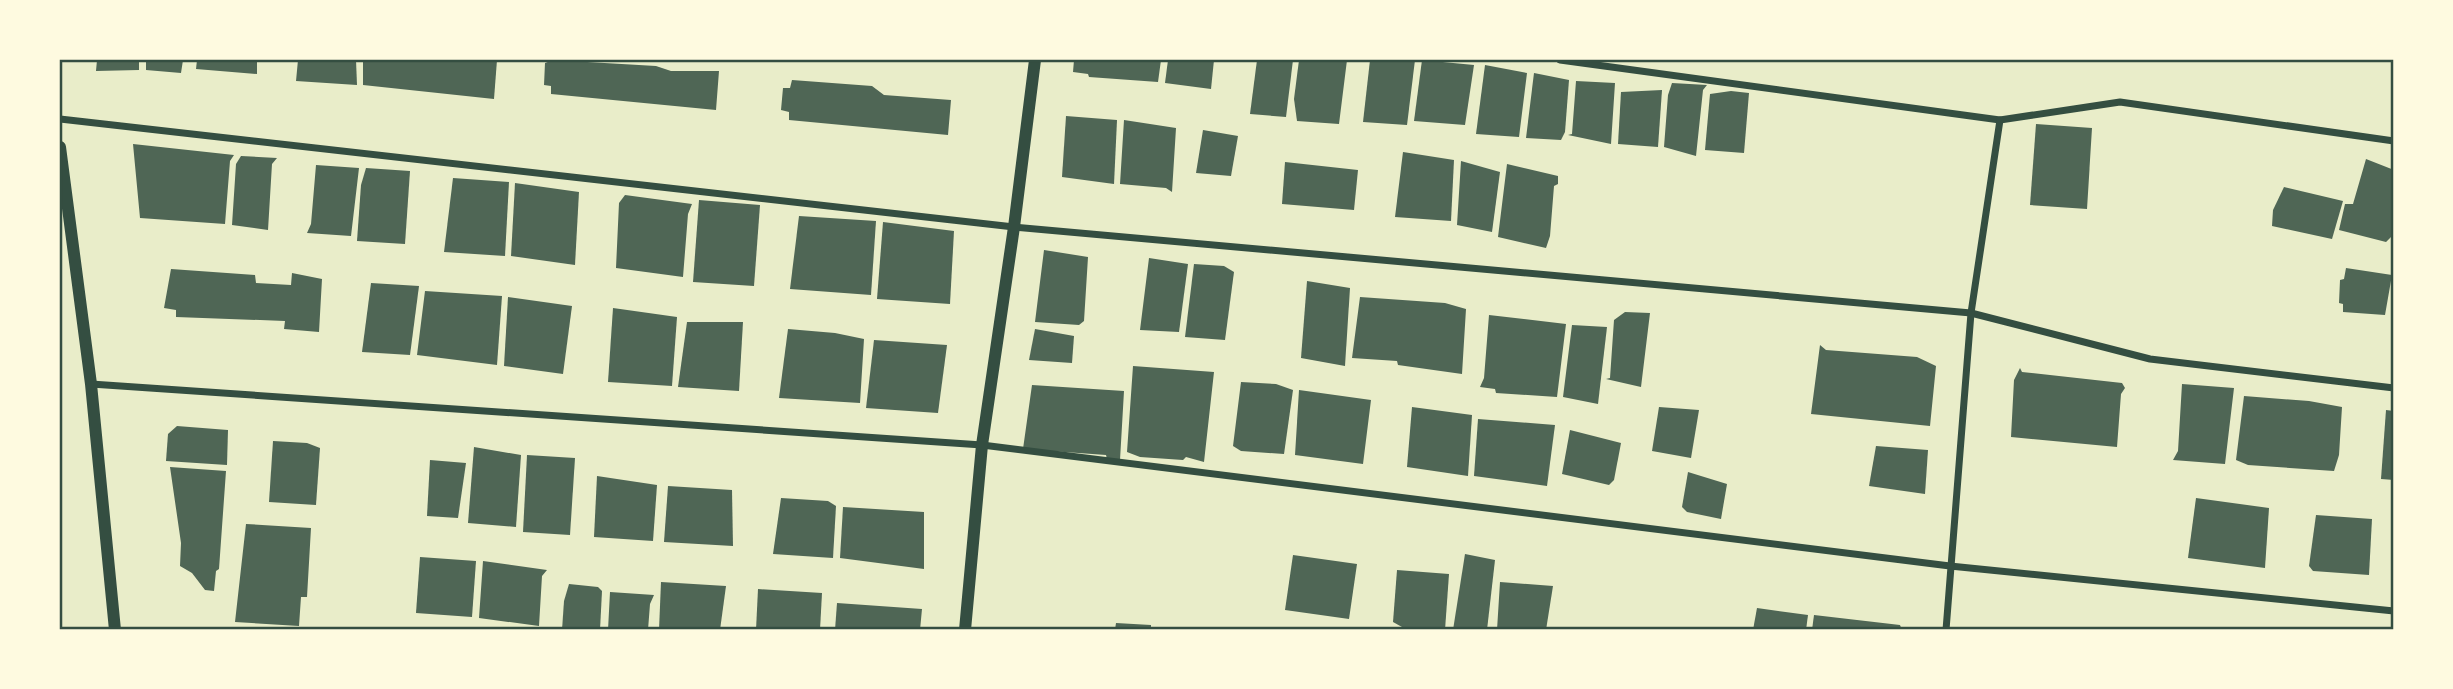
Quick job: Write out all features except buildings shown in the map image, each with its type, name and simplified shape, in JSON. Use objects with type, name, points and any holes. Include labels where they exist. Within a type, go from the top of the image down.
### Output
[{"type":"street","points":[[965,629],[982,445],[1035,60]]},
{"type":"street","points":[[1560,60],[2000,120],[2120,102],[2393,141]]},
{"type":"street","points":[[60,119],[1014,227],[1971,313],[2150,359],[2393,388]]},
{"type":"street","points":[[1946,629],[1971,313],[2000,120]]},
{"type":"street","points":[[60,148],[91,384],[115,629]]},
{"type":"street","points":[[91,384],[982,445],[1950,566],[2393,611]]}]
